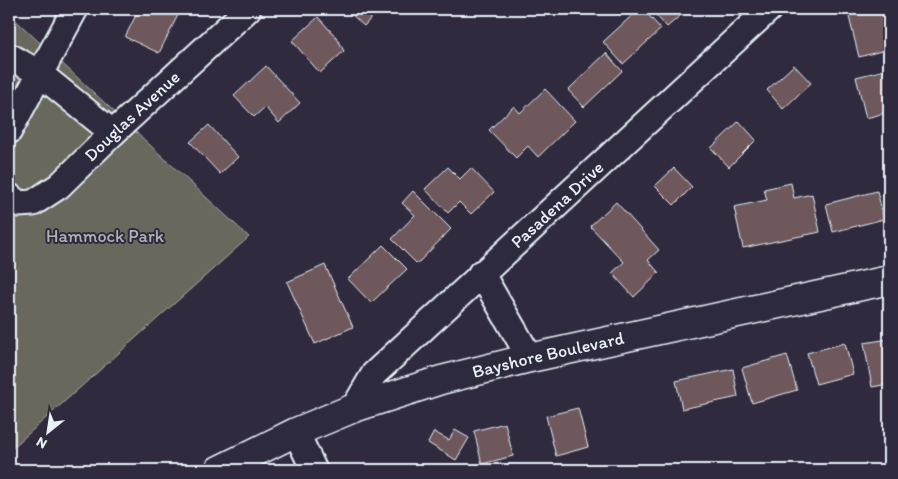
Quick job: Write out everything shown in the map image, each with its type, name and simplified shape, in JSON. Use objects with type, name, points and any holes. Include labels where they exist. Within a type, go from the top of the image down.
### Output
[{"type":"main road","name":"Bayshore Boulevard","points":[[219,470],[296,432],[354,408],[441,380],[530,358],[889,280]]},
{"type":"street","points":[[9,131],[75,9]]},
{"type":"street","name":"Douglas Avenue","points":[[9,196],[19,204],[33,203],[58,186],[248,9]]},
{"type":"street","name":"Pasadena Drive","points":[[354,408],[374,374],[481,273],[769,9]]},
{"type":"street","points":[[9,56],[39,73],[113,133]]},
{"type":"street","points":[[481,273],[530,358]]},
{"type":"street","points":[[296,432],[314,470]]},
{"type":"green space","name":"Hammock Park","points":[[9,14],[249,237],[9,451]]},
{"type":"building","points":[[139,9],[169,9],[179,13],[159,53],[125,37]]},
{"type":"building","points":[[346,9],[368,9],[374,15],[364,26]]},
{"type":"building","points":[[639,9],[643,9],[661,29],[623,64],[603,42]]},
{"type":"building","points":[[650,9],[688,9],[667,27]]},
{"type":"building","points":[[847,9],[881,9],[889,41],[889,49],[859,57]]},
{"type":"building","points":[[318,17],[337,38],[344,51],[320,73],[292,41]]},
{"type":"building","points":[[606,53],[622,71],[584,107],[568,90]]},
{"type":"building","points":[[794,65],[811,83],[783,109],[767,90]]},
{"type":"building","points":[[266,66],[300,103],[279,123],[265,107],[254,117],[234,96]]},
{"type":"building","points":[[889,69],[889,112],[866,118],[856,77]]},
{"type":"building","points":[[545,89],[575,121],[538,157],[528,146],[516,158],[489,130],[514,106],[520,113]]},
{"type":"building","points":[[739,121],[756,140],[729,167],[711,148]]},
{"type":"building","points":[[209,125],[238,157],[220,174],[190,142]]},
{"type":"building","points":[[448,167],[460,179],[471,168],[494,192],[471,214],[459,202],[448,213],[425,189]]},
{"type":"building","points":[[674,168],[692,187],[674,205],[655,186]]},
{"type":"building","points":[[791,183],[794,198],[812,194],[820,232],[743,248],[734,207],[767,200],[764,189]]},
{"type":"building","points":[[413,191],[451,229],[417,264],[392,239],[415,215],[402,203]]},
{"type":"building","points":[[877,191],[884,219],[833,232],[826,204]]},
{"type":"building","points":[[616,202],[659,250],[648,260],[659,273],[634,297],[612,273],[624,262],[590,226]]},
{"type":"building","points":[[383,245],[407,269],[371,303],[348,279]]},
{"type":"building","points":[[325,265],[353,327],[315,344],[287,282]]},
{"type":"building","points":[[889,339],[889,384],[872,387],[864,343]]},
{"type":"building","points":[[845,343],[853,374],[816,384],[807,353]]},
{"type":"building","points":[[787,355],[797,390],[752,403],[742,368]]},
{"type":"building","points":[[733,369],[738,397],[682,409],[676,381]]},
{"type":"building","points":[[578,408],[588,447],[556,456],[546,416]]},
{"type":"building","points":[[505,423],[513,456],[482,464],[474,431]]},
{"type":"building","points":[[455,430],[469,438],[456,460],[428,443],[434,432],[449,440]]}]
